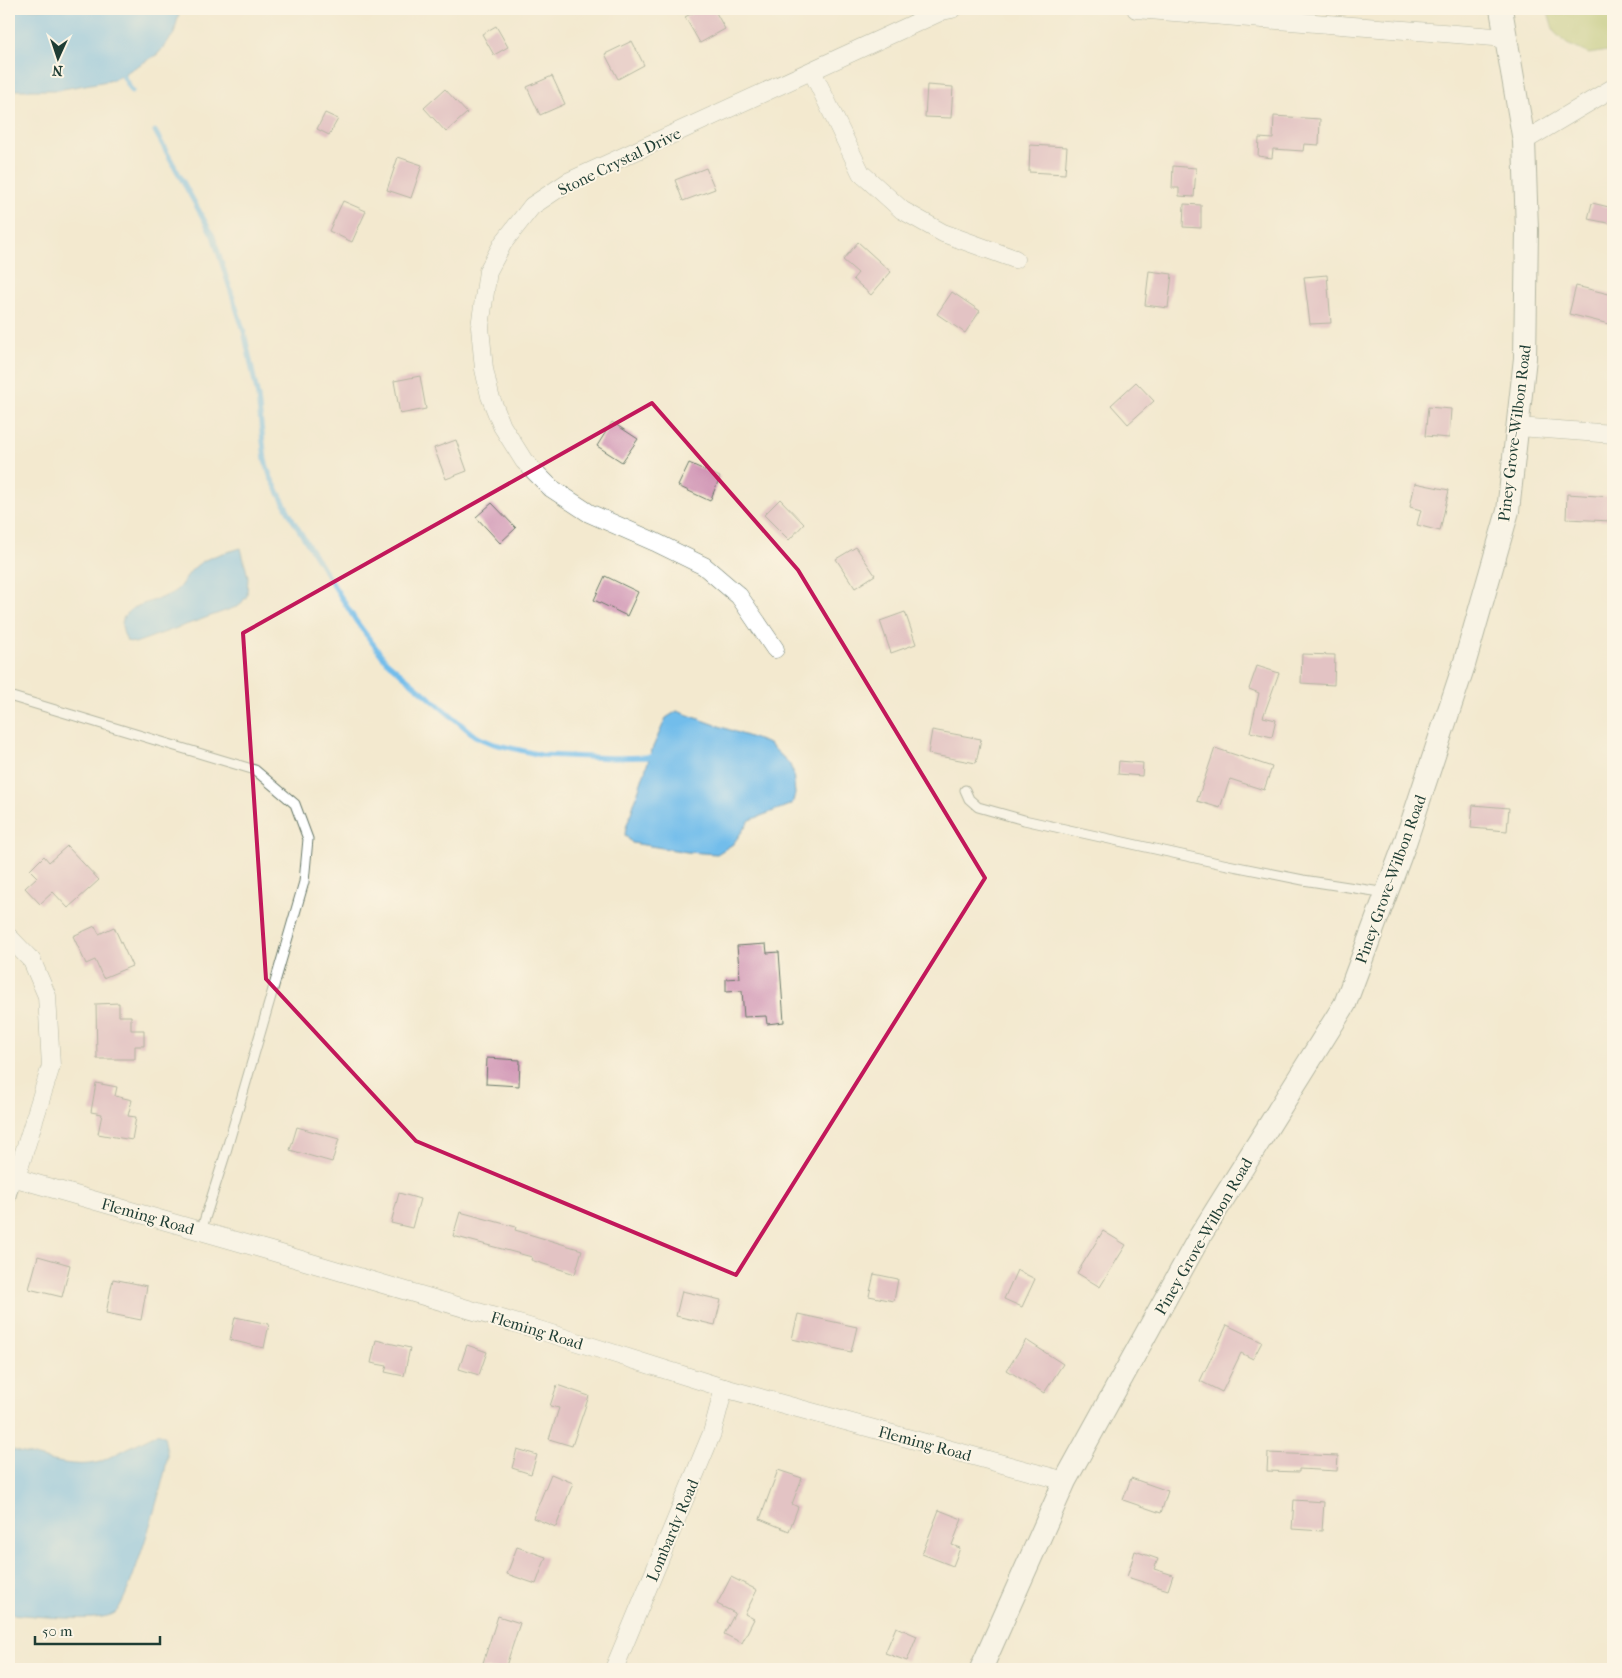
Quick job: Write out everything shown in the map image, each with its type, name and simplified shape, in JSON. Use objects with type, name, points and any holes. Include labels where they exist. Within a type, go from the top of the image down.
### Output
[{"type":"street","name":"Stone Crystal Drive","points":[[775,649],[739,596],[704,566],[589,513],[550,488],[524,461],[502,426],[490,396],[484,369],[480,327],[489,269],[503,243],[532,206],[568,182],[942,11],[952,9]]},
{"type":"street","points":[[1136,9],[1507,38]]},
{"type":"street","name":"Piney Grove-Wilbon Road","points":[[981,1669],[1065,1481],[1200,1236],[1345,1004],[1404,846],[1464,665],[1508,511],[1526,358],[1527,230],[1524,141],[1501,9]]},
{"type":"street","points":[[812,71],[861,173],[902,210],[943,233],[1015,259]]},
{"type":"street","points":[[1524,141],[1613,88]]},
{"type":"street","points":[[1518,427],[1613,434]]},
{"type":"street","points":[[9,937],[32,961],[47,996],[50,1066],[12,1177]]},
{"type":"street","name":"Fleming Road","points":[[12,1177],[539,1330],[724,1388],[1065,1481]]},
{"type":"street","name":"Lombardy Road","points":[[614,1669],[712,1434],[724,1388]]},
{"type":"lane","points":[[9,696],[255,770],[295,804],[308,839],[304,882],[226,1155],[201,1231]]},
{"type":"lane","points":[[965,790],[968,799],[978,807],[1024,820],[1274,875],[1387,893]]},
{"type":"lane","points":[[9,1203],[12,1177]]},
{"type":"highlighted area","points":[[652,403],[798,570],[985,878],[736,1275],[416,1141],[266,979],[243,633]]},
{"type":"green space","points":[[1547,9],[1613,9],[1613,50],[1589,54],[1567,44],[1554,32]]},
{"type":"water","points":[[9,9],[180,9],[174,34],[158,54],[113,80],[57,90],[9,90]]},
{"type":"water","points":[[241,548],[248,577],[247,596],[239,606],[135,643],[127,641],[122,628],[123,619],[128,612],[175,591],[192,570],[205,560]]},
{"type":"water","points":[[677,711],[769,744],[789,763],[793,772],[795,794],[792,804],[750,820],[733,844],[717,854],[687,852],[632,843],[625,835],[653,747],[666,718]]},
{"type":"water","points":[[158,1433],[164,1436],[167,1456],[165,1471],[137,1566],[121,1605],[115,1613],[94,1618],[9,1614],[9,1449],[54,1461],[89,1464],[100,1462]]},
{"type":"building","points":[[700,9],[714,9],[725,29],[700,43],[685,17]]},
{"type":"building","points":[[496,26],[508,47],[494,55],[482,34]]},
{"type":"building","points":[[632,41],[644,65],[618,79],[605,54]]},
{"type":"building","points":[[552,76],[565,104],[540,115],[527,87]]},
{"type":"building","points":[[927,85],[953,87],[951,118],[925,117]]},
{"type":"building","points":[[445,89],[467,113],[446,132],[424,108]]},
{"type":"building","points":[[325,113],[338,119],[329,135],[317,129]]},
{"type":"building","points":[[1274,116],[1320,119],[1319,145],[1304,144],[1303,151],[1273,149],[1272,158],[1258,156],[1259,138],[1273,139]]},
{"type":"building","points":[[1030,145],[1067,147],[1065,174],[1029,172]]},
{"type":"building","points":[[398,157],[422,165],[411,198],[387,190]]},
{"type":"building","points":[[1173,166],[1196,168],[1194,197],[1179,196],[1179,188],[1172,188]]},
{"type":"building","points":[[706,168],[715,189],[683,201],[675,180]]},
{"type":"building","points":[[343,201],[366,211],[352,242],[329,231]]},
{"type":"building","points":[[1592,203],[1613,208],[1613,224],[1588,219]]},
{"type":"building","points":[[1184,204],[1201,205],[1201,228],[1183,227]]},
{"type":"building","points":[[858,242],[891,272],[871,295],[853,279],[858,273],[843,260]]},
{"type":"building","points":[[1149,271],[1172,274],[1168,308],[1145,305]]},
{"type":"building","points":[[1327,275],[1331,323],[1310,324],[1304,277]]},
{"type":"building","points":[[1576,286],[1613,295],[1613,325],[1569,314]]},
{"type":"building","points":[[952,292],[980,311],[965,333],[937,314]]},
{"type":"building","points":[[420,376],[426,409],[400,414],[394,381]]},
{"type":"building","points":[[1136,382],[1154,401],[1128,424],[1111,405]]},
{"type":"building","points":[[1428,407],[1451,409],[1449,438],[1425,436]]},
{"type":"building","points":[[612,422],[638,439],[622,462],[597,446]]},
{"type":"building","points":[[456,440],[467,471],[446,479],[434,448]]},
{"type":"building","points":[[689,463],[720,477],[710,501],[678,486]]},
{"type":"building","points":[[1415,483],[1449,490],[1440,531],[1417,525],[1421,510],[1410,507]]},
{"type":"building","points":[[1567,494],[1613,497],[1612,521],[1566,519]]},
{"type":"building","points":[[780,499],[804,524],[789,540],[764,515]]},
{"type":"building","points":[[492,503],[516,528],[500,543],[476,517]]},
{"type":"building","points":[[856,547],[875,575],[855,588],[836,559]]},
{"type":"building","points":[[605,576],[638,592],[627,616],[594,600]]},
{"type":"building","points":[[905,612],[916,644],[891,653],[880,621]]},
{"type":"building","points":[[1302,654],[1335,655],[1334,685],[1301,683]]},
{"type":"building","points":[[1257,666],[1279,673],[1263,717],[1276,720],[1272,737],[1250,732],[1259,693],[1249,689]]},
{"type":"building","points":[[932,730],[981,739],[976,763],[928,754]]},
{"type":"building","points":[[1215,748],[1272,767],[1264,790],[1230,779],[1220,808],[1197,801]]},
{"type":"building","points":[[1119,761],[1143,763],[1142,776],[1118,774]]},
{"type":"building","points":[[1473,805],[1509,808],[1507,831],[1471,828]]},
{"type":"building","points":[[67,846],[99,880],[68,908],[53,892],[40,904],[25,888],[37,877],[30,870],[44,856],[49,862]]},
{"type":"building","points":[[95,926],[99,934],[114,927],[132,966],[103,978],[95,960],[86,964],[73,936]]},
{"type":"building","points":[[766,944],[767,953],[779,952],[784,1022],[767,1024],[766,1016],[744,1017],[742,991],[726,992],[726,979],[740,978],[737,946]]},
{"type":"building","points":[[119,1003],[119,1016],[131,1016],[131,1030],[144,1030],[144,1046],[135,1046],[135,1059],[97,1059],[96,1004]]},
{"type":"building","points":[[487,1058],[520,1060],[519,1086],[486,1084]]},
{"type":"building","points":[[96,1083],[117,1087],[115,1096],[132,1100],[128,1116],[136,1117],[132,1140],[98,1134],[102,1114],[91,1112]]},
{"type":"building","points":[[297,1127],[339,1139],[332,1162],[290,1150]]},
{"type":"building","points":[[399,1193],[420,1199],[412,1228],[391,1223]]},
{"type":"building","points":[[460,1212],[516,1227],[515,1230],[582,1250],[575,1274],[531,1260],[532,1257],[453,1236]]},
{"type":"building","points":[[1103,1231],[1126,1245],[1100,1287],[1077,1273]]},
{"type":"building","points":[[38,1256],[70,1265],[62,1297],[29,1289]]},
{"type":"building","points":[[1017,1270],[1035,1279],[1022,1307],[1004,1299]]},
{"type":"building","points":[[874,1274],[898,1279],[894,1301],[869,1296]]},
{"type":"building","points":[[113,1279],[147,1286],[141,1320],[106,1313]]},
{"type":"building","points":[[682,1291],[721,1300],[715,1325],[676,1316]]},
{"type":"building","points":[[798,1314],[857,1327],[851,1352],[792,1339]]},
{"type":"building","points":[[235,1317],[269,1324],[264,1348],[230,1340]]},
{"type":"building","points":[[1227,1325],[1262,1342],[1253,1359],[1241,1353],[1222,1392],[1200,1381]]},
{"type":"building","points":[[376,1340],[410,1348],[404,1376],[385,1372],[387,1366],[371,1363]]},
{"type":"building","points":[[1026,1340],[1063,1364],[1044,1393],[1007,1370]]},
{"type":"building","points":[[467,1345],[487,1352],[479,1375],[459,1369]]},
{"type":"building","points":[[557,1385],[589,1396],[572,1446],[549,1439],[559,1408],[550,1406]]},
{"type":"building","points":[[517,1449],[537,1455],[531,1474],[512,1468]]},
{"type":"building","points":[[1268,1453],[1338,1456],[1337,1471],[1299,1469],[1299,1472],[1267,1471]]},
{"type":"building","points":[[778,1470],[802,1478],[792,1504],[798,1507],[789,1531],[760,1519]]},
{"type":"building","points":[[551,1474],[573,1483],[556,1527],[533,1518]]},
{"type":"building","points":[[1131,1478],[1168,1491],[1161,1513],[1123,1500]]},
{"type":"building","points":[[1294,1500],[1324,1502],[1322,1531],[1292,1529]]},
{"type":"building","points":[[939,1510],[962,1519],[952,1545],[960,1548],[953,1566],[922,1554]]},
{"type":"building","points":[[517,1547],[546,1557],[536,1584],[507,1574]]},
{"type":"building","points":[[1135,1551],[1158,1559],[1154,1569],[1173,1575],[1168,1590],[1127,1577]]},
{"type":"building","points":[[731,1577],[757,1590],[745,1614],[754,1619],[742,1643],[724,1634],[735,1613],[717,1604]]},
{"type":"building","points":[[498,1616],[520,1623],[505,1669],[481,1669]]},
{"type":"building","points":[[896,1627],[917,1636],[907,1661],[885,1653]]},
{"type":"waterway","points":[[120,71],[132,91]]},
{"type":"waterway","points":[[155,131],[213,236],[244,332],[258,397],[265,460],[270,476],[294,522],[356,621],[386,661],[475,736],[494,744],[541,755],[613,758],[649,757],[653,759]]}]
